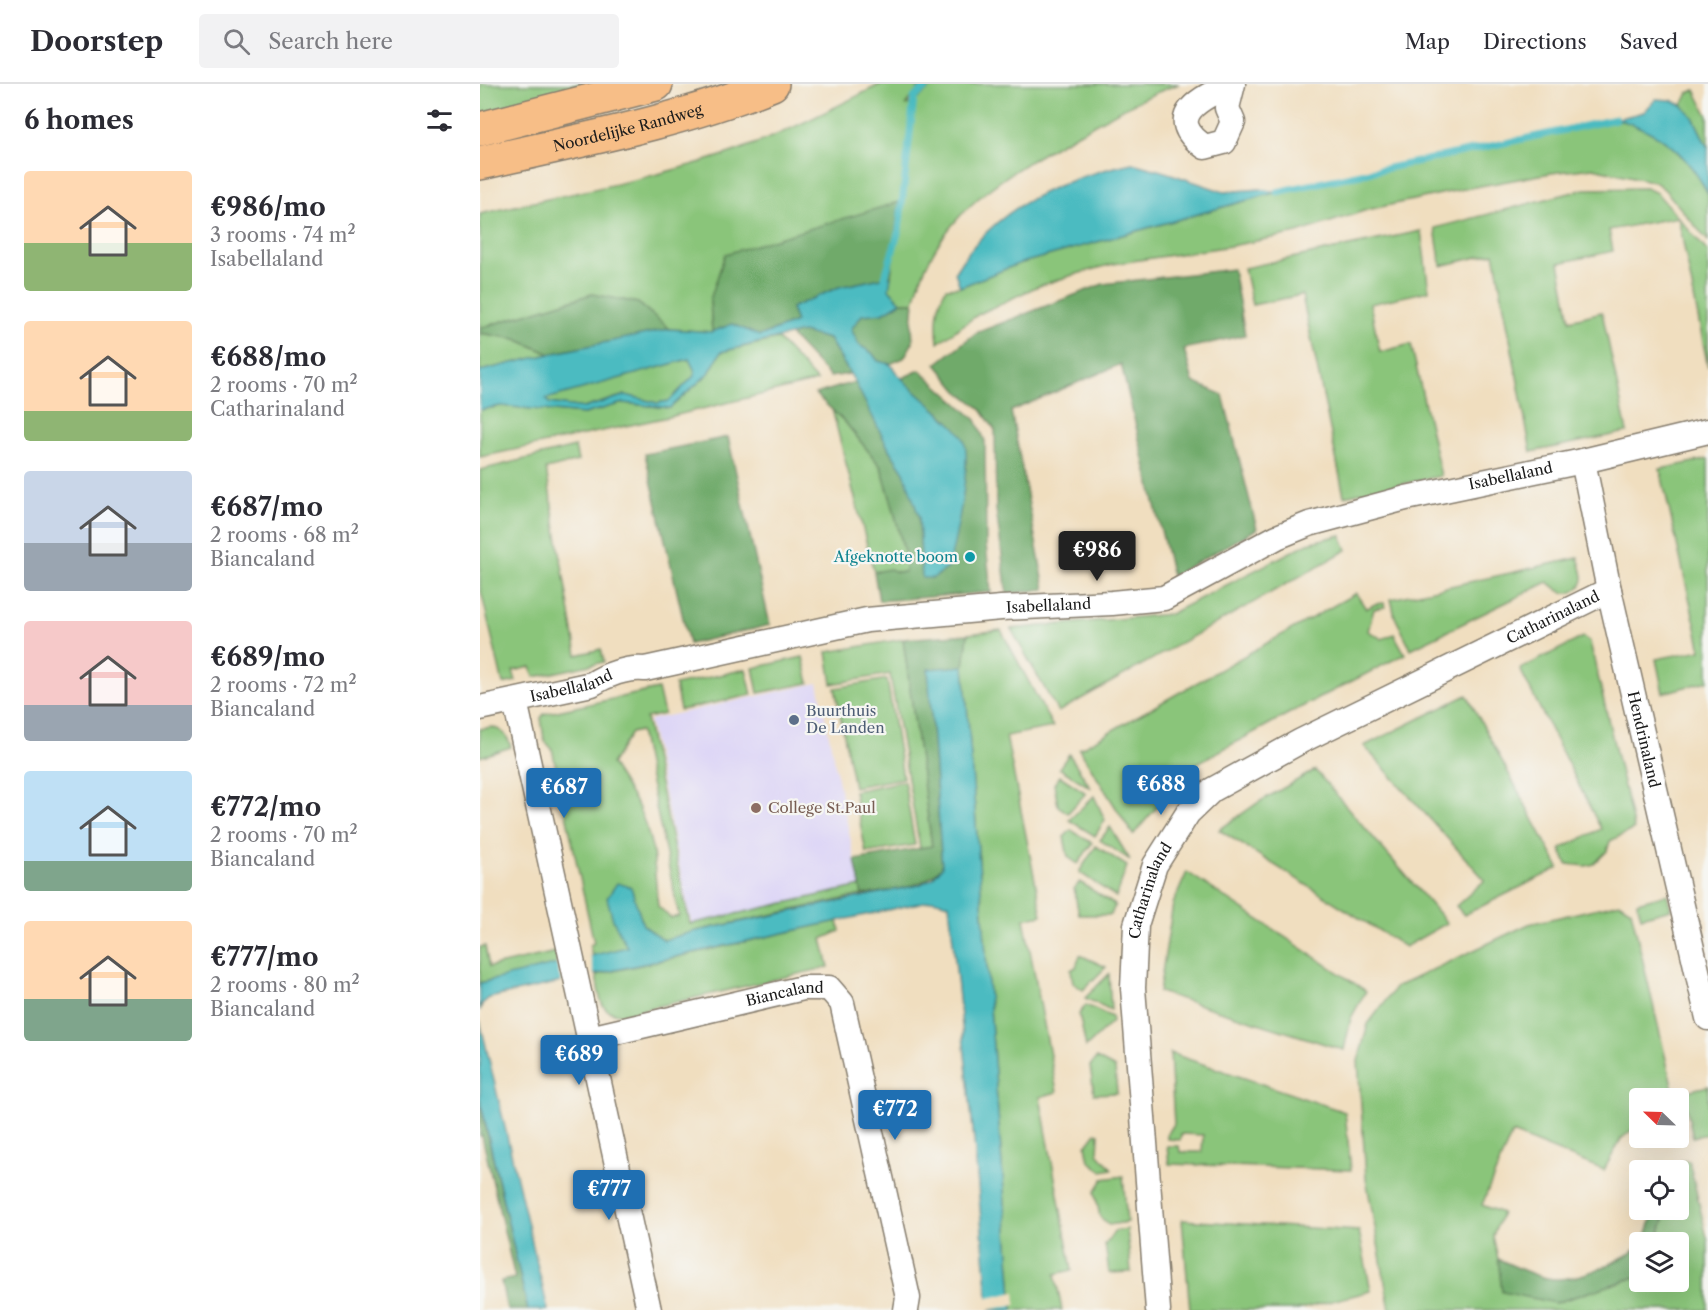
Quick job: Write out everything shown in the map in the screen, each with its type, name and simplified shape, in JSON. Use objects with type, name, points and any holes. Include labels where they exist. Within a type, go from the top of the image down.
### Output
[{"type":"main road","points":[[480,129],[656,84]]},
{"type":"main road","name":"Noordelijke Randweg","points":[[480,164],[633,129],[751,93],[772,84]]},
{"type":"street","name":"Isabellaland","points":[[480,708],[592,684],[603,677],[637,668],[645,669],[867,620],[1000,608],[1112,603],[1164,598],[1212,574],[1276,537],[1309,524],[1406,498],[1583,461],[1708,431]]},
{"type":"street","name":"Hendrinaland","points":[[1583,461],[1609,590],[1708,1018]]},
{"type":"street","name":"Catharinaland","points":[[1158,1310],[1133,988],[1136,925],[1155,865],[1188,813],[1212,790],[1301,741],[1609,590]]},
{"type":"street","points":[[515,701],[610,1124],[649,1310]]},
{"type":"street","name":"Biancaland","points":[[590,1038],[803,988],[829,988],[842,1003],[908,1298],[906,1310]]},
{"type":"shaded area","name":"College St.Paul","points":[[818,683],[862,895],[693,932],[649,720]]},
{"type":"green space","points":[[480,84],[613,84],[480,116]]},
{"type":"green space","points":[[881,84],[922,84],[905,106],[918,99],[935,84],[1179,84],[1129,106],[1054,147],[1001,180],[956,220],[938,244],[924,271],[914,302],[901,302],[889,289],[710,300],[712,332],[670,329],[638,303],[592,294],[480,328],[480,214],[633,180],[724,155],[784,131]]},
{"type":"green space","points":[[1695,90],[1708,116],[1708,148],[1693,117],[1682,105],[1688,93]]},
{"type":"green space","points":[[1616,119],[1641,126],[1670,144],[1698,174],[1708,194],[1708,241],[1665,190],[1655,182],[1593,168],[1551,173],[1367,210],[1297,233],[1231,246],[1113,264],[1073,275],[1036,287],[979,314],[938,343],[937,315],[946,288],[960,287],[1018,264],[1277,192]]},
{"type":"green space","points":[[1646,188],[1657,193],[1678,217],[1609,230],[1613,251],[1559,263],[1570,320],[1602,312],[1627,432],[1531,452],[1494,253],[1441,266],[1435,228],[1585,189]]},
{"type":"green space","points":[[899,202],[891,276],[839,287],[791,308],[796,322],[759,336],[732,324],[712,332],[710,300],[725,254]]},
{"type":"green space","points":[[1678,217],[1708,252],[1708,367]]},
{"type":"green space","points":[[1421,231],[1429,291],[1370,304],[1380,352],[1411,344],[1441,476],[1344,496],[1302,295],[1252,305],[1244,268]]},
{"type":"green space","points":[[1233,269],[1245,335],[1184,349],[1193,382],[1223,395],[1257,529],[1172,576],[1121,364],[1011,411],[1045,589],[1007,594],[996,509],[995,430],[980,408],[958,391],[936,364],[976,333],[1103,284]]},
{"type":"green space","points":[[592,294],[638,303],[670,329],[550,354],[516,339],[480,333],[480,328]]},
{"type":"green space","points":[[901,302],[914,302],[913,342],[904,358],[890,364],[878,361],[872,353],[859,345],[851,329],[862,315],[883,313]]},
{"type":"green space","points":[[802,332],[829,339],[850,374],[830,377],[790,335]]},
{"type":"green space","points":[[480,333],[516,339],[550,354],[480,371]]},
{"type":"green space","points":[[778,339],[817,381],[673,416],[480,457],[480,410],[501,406],[584,414],[623,403],[670,408],[709,373],[721,352]]},
{"type":"green space","points":[[689,359],[695,371],[694,376],[669,401],[657,403],[625,395],[583,408],[549,403],[545,398]]},
{"type":"green space","points":[[920,370],[976,420],[985,441],[986,544],[991,592],[879,601],[874,572],[890,569],[905,572],[906,559],[881,467],[845,422],[815,394],[855,382],[890,451],[904,472],[913,495],[919,517],[922,577],[938,575],[948,568],[963,496],[966,465],[964,440],[947,419],[900,379]]},
{"type":"green space","points":[[832,409],[881,467],[906,559],[905,572],[874,572]]},
{"type":"green space","points":[[728,437],[770,625],[689,644],[645,454]]},
{"type":"green space","points":[[575,447],[578,461],[546,469],[577,655],[601,649],[604,662],[534,677],[531,667],[513,671],[516,681],[503,684],[480,587],[480,470]]},
{"type":"green space","points":[[1708,459],[1708,681],[1663,693],[1656,659],[1701,650],[1660,469]]},
{"type":"green space","points":[[1341,535],[1347,550],[1058,712],[1011,629],[1170,614],[1308,543]]},
{"type":"green space","points":[[1578,558],[1583,578],[1579,587],[1574,591],[1563,592],[1548,582],[1411,649],[1395,617],[1391,599]]},
{"type":"green space","points":[[1356,593],[1366,609],[1375,604],[1384,603],[1385,607],[1374,609],[1368,631],[1382,639],[1394,634],[1405,654],[1192,766],[1133,835],[1079,749]]},
{"type":"green space","points":[[1001,630],[1053,727],[1006,736],[1042,915],[1024,919],[1057,1092],[1040,1097],[1072,1270],[1055,1274],[1062,1310],[1013,1310],[964,666],[968,634]]},
{"type":"green space","points":[[968,634],[964,666],[928,670],[942,867],[934,875],[915,885],[862,895],[855,860],[932,846],[903,639]]},
{"type":"green space","points":[[1583,637],[1590,642],[1634,829],[1610,841],[1607,851],[1594,864],[1586,866],[1567,864],[1560,849],[1601,829],[1520,669]]},
{"type":"green space","points":[[903,639],[932,846],[920,848],[890,674],[832,684],[827,652]]},
{"type":"green space","points":[[803,657],[809,683],[758,693],[753,668]]},
{"type":"green space","points":[[746,669],[752,695],[680,710],[675,685]]},
{"type":"green space","points":[[887,679],[903,778],[854,787],[835,688]]},
{"type":"green space","points":[[658,689],[664,714],[646,718],[690,924],[861,886],[862,895],[664,940],[643,925],[630,887],[628,947],[592,957],[590,945],[594,943],[552,749],[544,740],[541,718],[544,714]],"holes":[[[640,731],[679,916],[671,918],[658,906],[653,851],[647,829],[638,806],[611,764],[631,733]]]},
{"type":"green space","points":[[1467,695],[1559,868],[1464,915],[1456,906],[1485,880],[1364,746]]},
{"type":"green space","points":[[492,727],[504,734],[511,747],[480,757],[480,729]]},
{"type":"green space","points":[[1069,754],[1091,788],[1059,768]]},
{"type":"green space","points":[[1315,770],[1447,923],[1405,947],[1219,830],[1259,802]]},
{"type":"green space","points":[[1060,776],[1086,793],[1068,813],[1058,806],[1054,784]]},
{"type":"green space","points":[[904,781],[915,845],[866,853],[854,791]]},
{"type":"green space","points":[[1094,796],[1105,820],[1095,836],[1069,820]]},
{"type":"green space","points":[[1110,827],[1130,860],[1100,840]]},
{"type":"green space","points":[[1071,830],[1092,843],[1078,864],[1068,857],[1064,837]]},
{"type":"green space","points":[[1096,846],[1127,866],[1116,897],[1079,872]]},
{"type":"green space","points":[[1187,872],[1366,991],[1351,1018],[1344,1050],[1159,992],[1173,904]]},
{"type":"green space","points":[[1080,882],[1115,905],[1111,915],[1079,915],[1074,889]]},
{"type":"green space","points":[[1667,894],[1671,909],[1641,917],[1637,902]]},
{"type":"green space","points":[[1620,903],[1631,910],[1673,1088],[1629,1088],[1629,1132],[1621,1139],[1604,1170],[1512,1133],[1482,1205],[1502,1213],[1493,1236],[1498,1259],[1555,1303],[1629,1279],[1629,1292],[1689,1292],[1689,1232],[1660,1232],[1664,1220],[1689,1220],[1689,1161],[1708,1242],[1708,1310],[1390,1310],[1366,1178],[1358,1061],[1368,1024],[1396,987],[1529,924]]},
{"type":"green space","points":[[838,921],[840,931],[822,939],[829,967],[624,1014],[609,1011],[604,1007],[599,996],[596,975]]},
{"type":"green space","points":[[485,946],[489,967],[556,952],[558,965],[480,983],[480,947]]},
{"type":"green space","points":[[1080,955],[1106,967],[1083,990],[1073,983],[1071,970],[1076,967]]},
{"type":"green space","points":[[1109,974],[1111,1010],[1085,998]]},
{"type":"green space","points":[[1086,1005],[1112,1017],[1112,1022],[1086,1047],[1079,1014]]},
{"type":"green space","points":[[1170,1053],[1345,1112],[1351,1170],[1169,1164],[1167,1146],[1179,1146],[1180,1152],[1202,1152],[1203,1135],[1181,1134],[1180,1140],[1167,1139],[1174,1124]]},
{"type":"green space","points":[[1096,1058],[1115,1068],[1117,1093],[1094,1094],[1090,1066]]},
{"type":"green space","points":[[1708,1086],[1708,1134],[1693,1137],[1689,1119],[1689,1091]]},
{"type":"green space","points":[[480,1099],[528,1310],[507,1310],[501,1281],[515,1278],[482,1136],[480,1136]]},
{"type":"green space","points":[[1096,1133],[1099,1134],[1098,1153],[1112,1169],[1102,1171],[1089,1161],[1086,1146]]},
{"type":"green space","points":[[1123,1176],[1127,1222],[1109,1225],[1100,1217],[1095,1192],[1103,1179]]},
{"type":"green space","points":[[1182,1220],[1359,1231],[1371,1291],[1297,1310],[1190,1310]]},
{"type":"green space","points":[[1651,1220],[1664,1220],[1660,1232],[1647,1232]]},
{"type":"green space","points":[[1127,1229],[1131,1272],[1109,1273],[1105,1244],[1115,1231]]},
{"type":"green space","points":[[1629,1254],[1629,1279],[1555,1303],[1502,1292],[1498,1259],[1535,1275],[1558,1279],[1582,1275]]},
{"type":"water","points":[[1656,99],[1671,100],[1682,105],[1693,117],[1708,148],[1708,194],[1691,167],[1671,146],[1646,130],[1616,119],[1644,112]]},
{"type":"water","points":[[1132,163],[1224,192],[1260,189],[1277,192],[1018,264],[960,287],[955,272],[971,249],[1009,213],[1055,187]]},
{"type":"water","points":[[891,276],[889,289],[901,302],[883,313],[862,315],[851,329],[859,345],[872,353],[878,361],[890,364],[909,386],[954,426],[964,440],[966,466],[955,541],[948,568],[933,578],[922,578],[919,517],[904,472],[890,451],[855,382],[829,339],[802,332],[721,352],[709,373],[670,408],[623,403],[584,414],[501,406],[480,410],[480,371],[670,329],[712,332],[732,324],[760,336],[796,322],[791,308],[839,287]],"holes":[[[689,359],[695,371],[694,376],[669,401],[657,403],[626,395],[584,408],[549,403],[546,399]]]},
{"type":"water","points":[[964,666],[1013,1310],[989,1310],[949,904],[933,900],[489,998],[482,1004],[480,1011],[480,983],[627,947],[613,920],[607,898],[617,883],[631,887],[643,925],[664,940],[692,932],[919,885],[933,878],[942,867],[928,669]]},
{"type":"water","points":[[480,1021],[548,1310],[528,1310],[480,1099]]},
{"type":"pier","points":[[590,955],[595,978],[562,985],[556,962]]},
{"type":"pier","points":[[1015,1292],[1016,1305],[986,1310],[985,1299]]},
{"type":"waterway","points":[[885,277],[899,230],[914,98],[930,84]]},
{"type":"waterway","points":[[1277,192],[1616,119]]},
{"type":"place","name":"Afgeknotte boom","points":[[970,557]]},
{"type":"place","name":"Buurthuis De Landen","points":[[794,720]]},
{"type":"place","name":"College St.Paul","points":[[756,808]]}]
